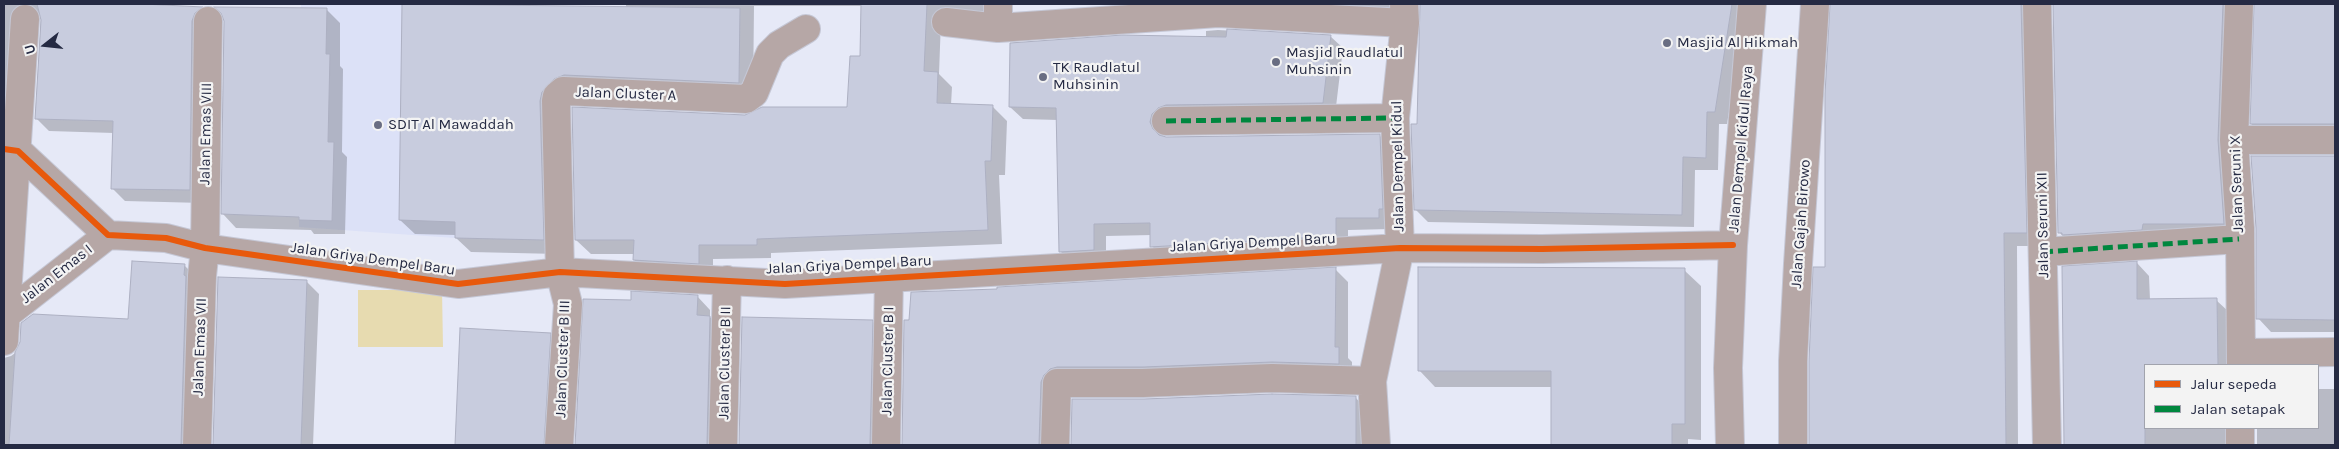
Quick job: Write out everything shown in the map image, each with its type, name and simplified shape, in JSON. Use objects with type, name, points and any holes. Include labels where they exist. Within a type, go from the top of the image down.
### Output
[{"type":"street","name":"Jalan Dempel Kidul Raya","points":[[1730,445],[1728,368],[1733,245],[1752,4]]},
{"type":"street","name":"Jalan Gajah Birowo","points":[[1793,445],[1793,361],[1815,4]]},
{"type":"street","name":"Jalan Seruni XII","points":[[2037,4],[2046,445]]},
{"type":"street","name":"Jalan Seruni X","points":[[2239,4],[2234,140],[2240,239],[2241,359]]},
{"type":"street","points":[[946,22],[998,16],[1218,13],[1404,14]]},
{"type":"street","name":"Jalan Dempel Kidul","points":[[1376,445],[1372,381],[1400,248],[1395,118],[1404,14]]},
{"type":"street","name":"Jalan Emas I","points":[[4,341],[7,314],[11,150],[25,20]]},
{"type":"street","name":"Jalan Emas VIII","points":[[204,248],[208,21]]},
{"type":"street","name":"Jalan Cluster A","points":[[560,272],[556,101],[563,91],[746,99],[754,93],[770,54],[779,45],[806,29]]},
{"type":"street","points":[[1166,121],[1395,118]]},
{"type":"street","points":[[2234,140],[2335,140]]},
{"type":"street","points":[[11,150],[108,235]]},
{"type":"street","name":"Jalan Griya Dempel Baru","points":[[108,235],[166,238],[204,248],[458,284],[560,272],[785,284],[889,276],[1400,248],[1542,249],[1733,245]]},
{"type":"street","name":"Jalan Emas I","points":[[7,314],[108,235]]},
{"type":"street","points":[[2043,252],[2240,239]]},
{"type":"street","name":"Jalan Emas VII","points":[[197,445],[204,248]]},
{"type":"street","name":"Jalan Cluster B III","points":[[559,445],[568,304],[560,272]]},
{"type":"street","name":"Jalan Cluster B I","points":[[886,445],[889,276]]},
{"type":"street","name":"Jalan Cluster B II","points":[[723,445],[727,280]]},
{"type":"street","points":[[2241,359],[2335,352]]},
{"type":"street","points":[[1055,445],[1057,383],[1143,383],[1272,378],[1372,381]]},
{"type":"street","points":[[2240,429],[2240,445]]},
{"type":"shaded area","name":"SDIT Al Mawaddah","points":[[301,4],[458,4],[455,238],[299,227]]},
{"type":"shaded area","points":[[358,290],[442,290],[443,347],[358,347]]},
{"type":"building","points":[[37,4],[143,4],[203,7],[195,13],[192,21],[190,190],[111,189],[113,121],[35,119],[41,20]]},
{"type":"building","points":[[402,4],[740,8],[739,83],[564,75],[554,79],[542,92],[540,101],[544,240],[455,238],[455,222],[399,220]]},
{"type":"building","points":[[861,4],[927,4],[924,71],[938,72],[937,103],[993,105],[991,161],[985,161],[988,230],[757,239],[757,245],[699,245],[699,264],[633,260],[634,240],[575,240],[572,107],[745,115],[762,107],[847,107],[850,56],[860,56]]},
{"type":"building","points":[[1420,4],[1732,4],[1715,112],[1707,112],[1706,158],[1683,157],[1682,215],[1414,210],[1411,124],[1417,124]]},
{"type":"building","points":[[1830,4],[2021,4],[2027,233],[2004,233],[2006,445],[1809,445],[1809,361],[1813,267],[1825,267],[1825,94]]},
{"type":"building","points":[[2053,4],[2223,4],[2218,140],[2224,224],[2143,224],[2142,230],[2062,235],[2062,233],[2058,233]]},
{"type":"building","points":[[2254,4],[2335,4],[2335,124],[2250,124]]},
{"type":"building","points":[[214,7],[327,8],[326,54],[330,54],[328,142],[334,142],[332,221],[299,220],[299,217],[221,214],[224,21],[221,13]]},
{"type":"building","points":[[1227,29],[1331,35],[1323,103],[1166,105],[1158,108],[1152,114],[1150,122],[1153,129],[1159,135],[1166,137],[1380,134],[1383,209],[1379,209],[1379,218],[1336,218],[1336,236],[1150,247],[1150,223],[1094,224],[1094,250],[1059,252],[1056,108],[1009,107],[1010,43],[1122,35],[1226,37]]},
{"type":"building","points":[[2251,156],[2335,156],[2335,320],[2256,319],[2256,228]]},
{"type":"building","points":[[132,261],[185,264],[181,445],[9,445],[15,352],[20,342],[21,323],[33,314],[128,319]]},
{"type":"building","points":[[2137,261],[2137,299],[2217,298],[2218,364],[2144,364],[2145,445],[2064,445],[2062,266]]},
{"type":"building","points":[[1336,267],[1335,347],[1339,347],[1339,364],[1272,362],[1143,367],[1057,367],[1050,369],[1044,375],[1041,382],[1039,445],[902,445],[904,320],[909,320],[911,292],[997,289],[997,287]]},
{"type":"building","points":[[1418,267],[1685,268],[1685,424],[1672,424],[1672,445],[1551,445],[1551,371],[1418,371]]},
{"type":"building","points":[[218,277],[307,280],[301,445],[213,445]]},
{"type":"building","points":[[631,291],[698,295],[697,315],[710,316],[707,445],[575,445],[583,299],[631,300]]},
{"type":"building","points":[[742,317],[873,320],[870,445],[739,445]]},
{"type":"building","points":[[460,328],[551,333],[544,445],[455,445]]},
{"type":"building","points":[[1272,394],[1356,396],[1356,445],[1071,445],[1072,399],[1144,399]]},
{"type":"marked path","points":[[1166,121],[1395,118]]},
{"type":"marked path","points":[[2043,252],[2239,239]]},
{"type":"cycle path","points":[[4,149],[18,151],[108,235],[166,238],[205,248],[458,284],[560,272],[785,284],[1400,248],[1542,249],[1733,245]]},
{"type":"place","name":"Masjid Al Hikmah","points":[[1667,43]]},
{"type":"place","name":"Masjid Raudlatul Muhsinin","points":[[1276,62]]},
{"type":"place","name":"TK Raudlatul Muhsinin","points":[[1043,77]]},
{"type":"place","name":"SDIT Al Mawaddah","points":[[378,125]]}]
